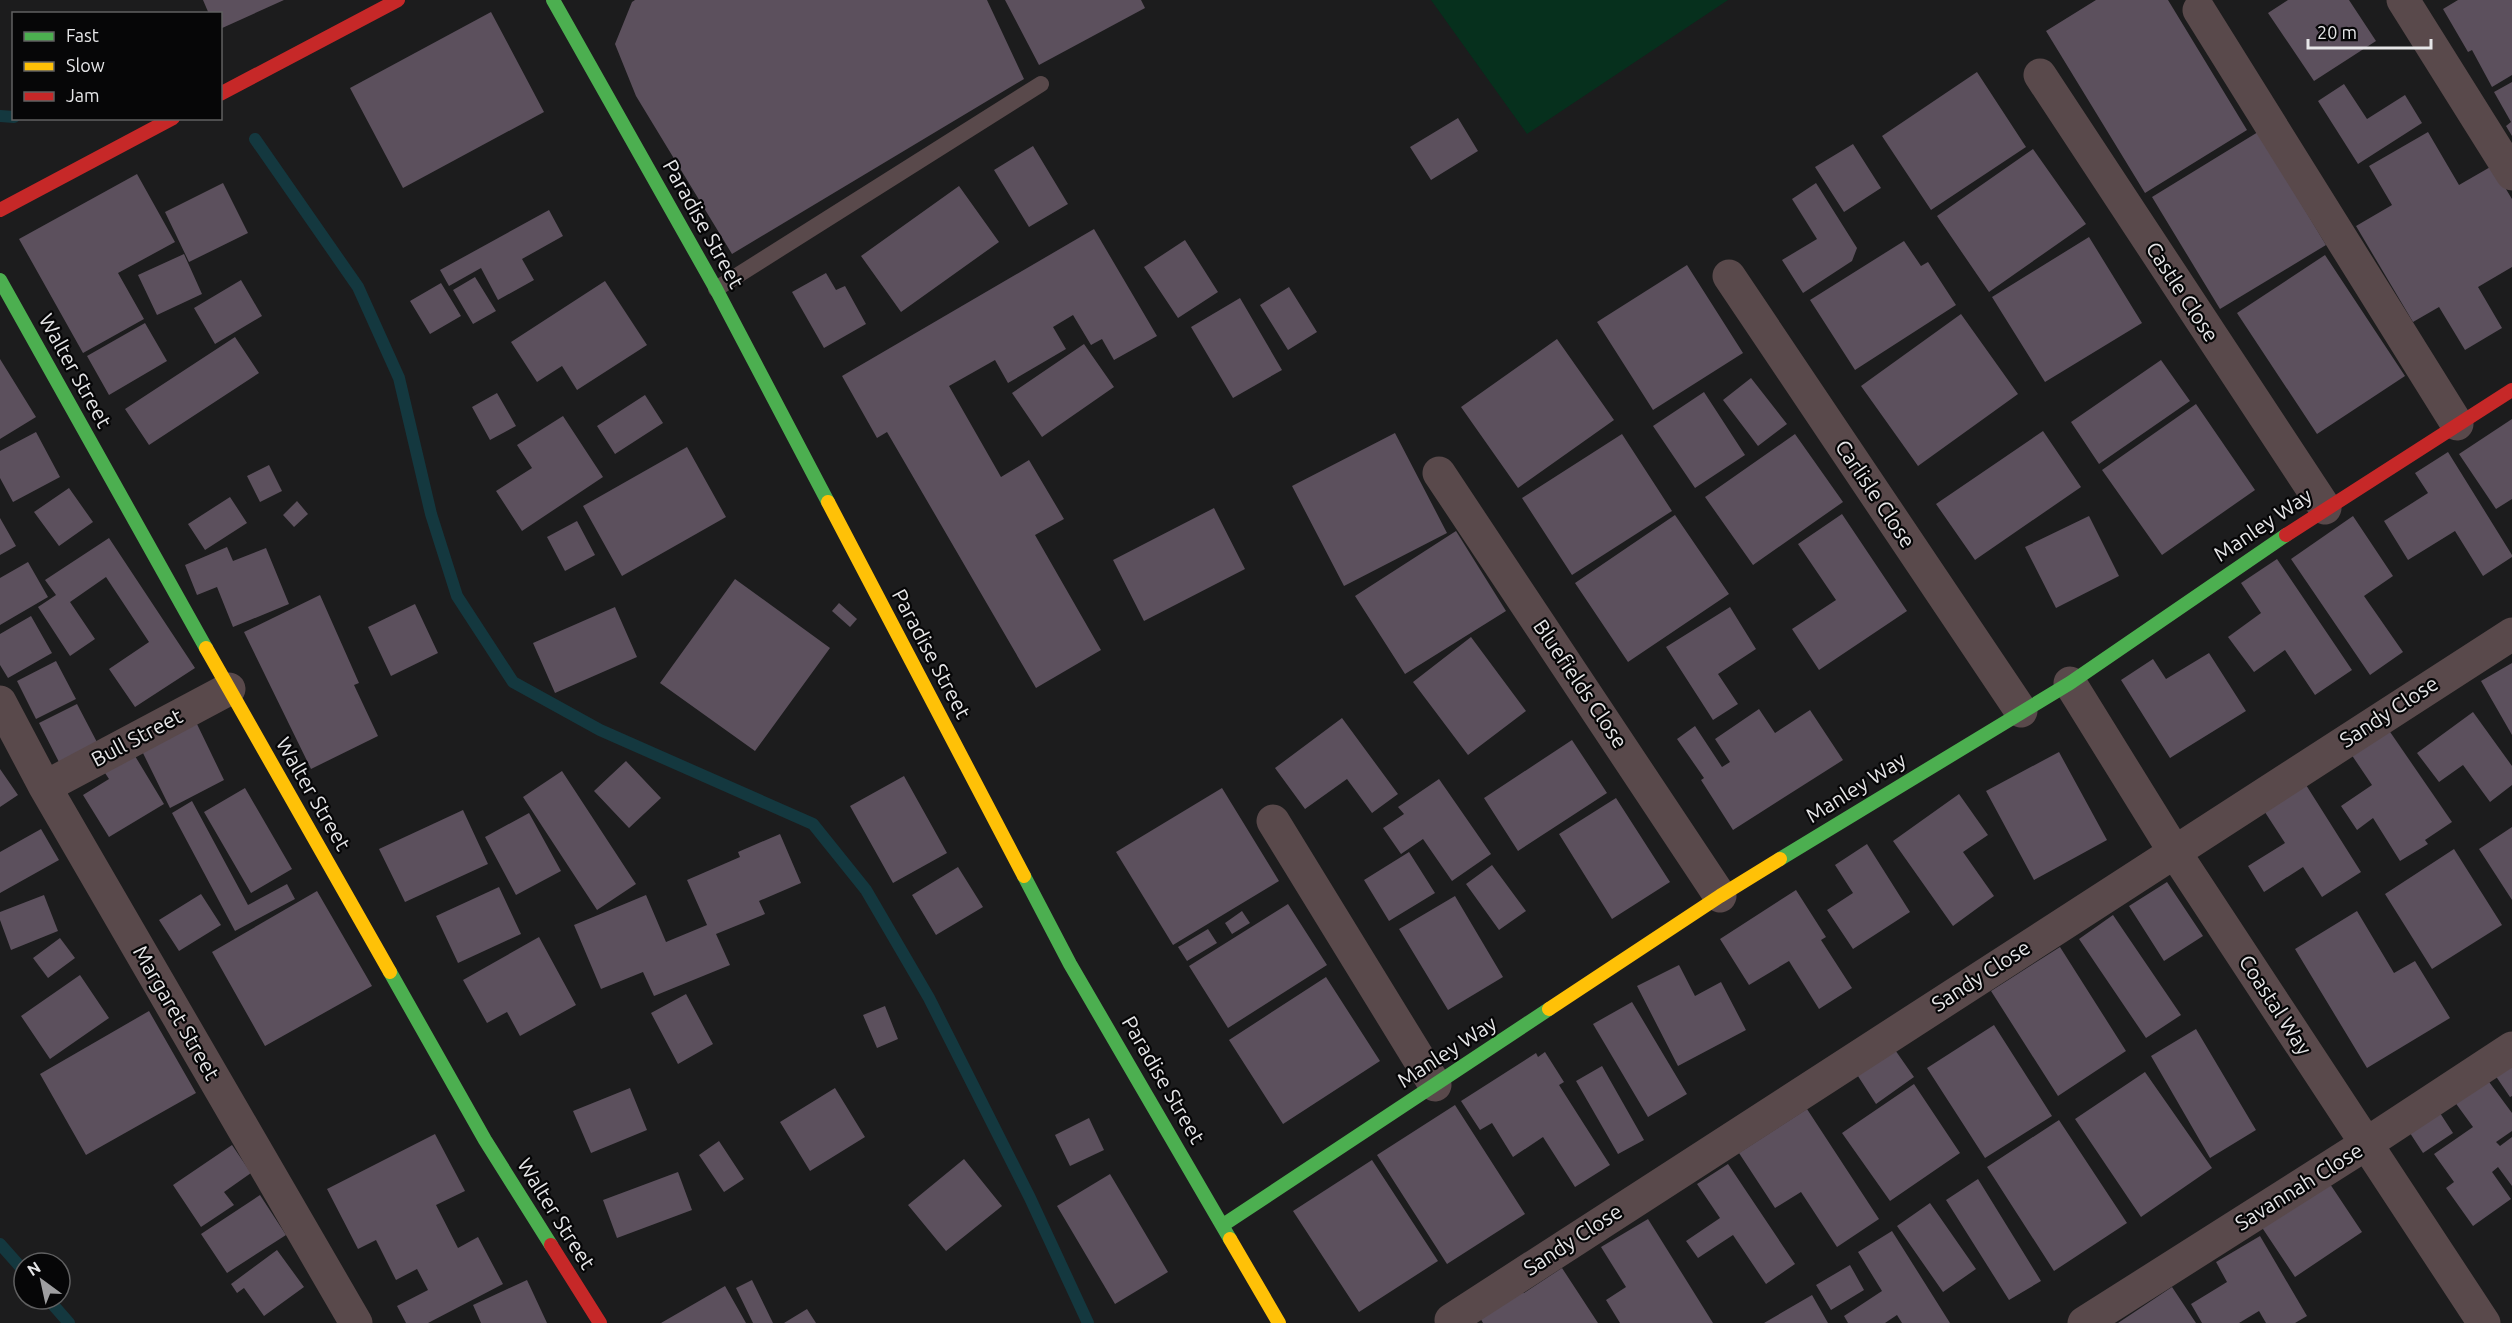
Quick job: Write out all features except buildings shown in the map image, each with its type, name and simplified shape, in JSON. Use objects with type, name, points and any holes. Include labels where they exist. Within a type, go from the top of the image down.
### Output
[{"type":"street","points":[[222,93],[398,0]]},
{"type":"street","name":"Paradise Street","points":[[553,0],[716,289],[1070,964],[1279,1323]]},
{"type":"street","points":[[2403,0],[2512,174]]},
{"type":"street","points":[[2199,10],[2457,424]]},
{"type":"street","name":"Castle Close","points":[[2040,75],[2325,508]]},
{"type":"street","points":[[0,210],[169,120]]},
{"type":"street","name":"Carlisle Close","points":[[1730,276],[2021,711]]},
{"type":"street","name":"Walter Street","points":[[0,279],[485,1140],[600,1323]]},
{"type":"street","name":"Manley Way","points":[[1223,1224],[1720,896],[2070,683],[2325,508],[2512,390]]},
{"type":"street","name":"Bluefields Close","points":[[1439,473],[1720,896]]},
{"type":"street","name":"Sandy Close","points":[[1451,1320],[2512,634]]},
{"type":"street","name":"Coastal Way","points":[[2070,683],[2174,851],[2484,1323]]},
{"type":"street","name":"Bull Street","points":[[45,787],[229,689]]},
{"type":"street","name":"Margaret Street","points":[[0,702],[45,787],[356,1323]]},
{"type":"street","points":[[1273,821],[1435,1084]]},
{"type":"street","name":"Savannah Close","points":[[2084,1323],[2366,1144],[2512,1048]]},
{"type":"lane","points":[[716,289],[1041,84]]},
{"type":"green space","points":[[1431,0],[1728,0],[1527,134]]},
{"type":"waterway","points":[[0,116],[12,117]]},
{"type":"waterway","points":[[255,139],[358,287],[399,378],[431,514],[457,596],[513,682],[600,730],[813,824],[866,890],[929,998],[1030,1198],[1088,1323]]},
{"type":"waterway","points":[[0,1244],[12,1258]]},
{"type":"waterway","points":[[58,1311],[69,1323]]},
{"type":"traffic: fast","points":[[553,0],[716,289],[828,502]]},
{"type":"traffic: fast","points":[[0,280],[206,648]]},
{"type":"traffic: fast","points":[[1780,859],[2070,683],[2286,535]]},
{"type":"traffic: fast","points":[[1024,876],[1070,964],[1230,1239]]},
{"type":"traffic: fast","points":[[390,972],[485,1140],[551,1245]]},
{"type":"traffic: fast","points":[[1223,1225],[1549,1009]]},
{"type":"traffic: slow","points":[[828,502],[1024,876]]},
{"type":"traffic: slow","points":[[206,648],[390,972]]},
{"type":"traffic: slow","points":[[1549,1009],[1780,859]]},
{"type":"traffic: slow","points":[[1230,1239],[1279,1323]]},
{"type":"traffic: jam","points":[[222,93],[398,0]]},
{"type":"traffic: jam","points":[[0,210],[169,120]]},
{"type":"traffic: jam","points":[[2286,535],[2512,390]]},
{"type":"traffic: jam","points":[[551,1245],[600,1323]]}]
